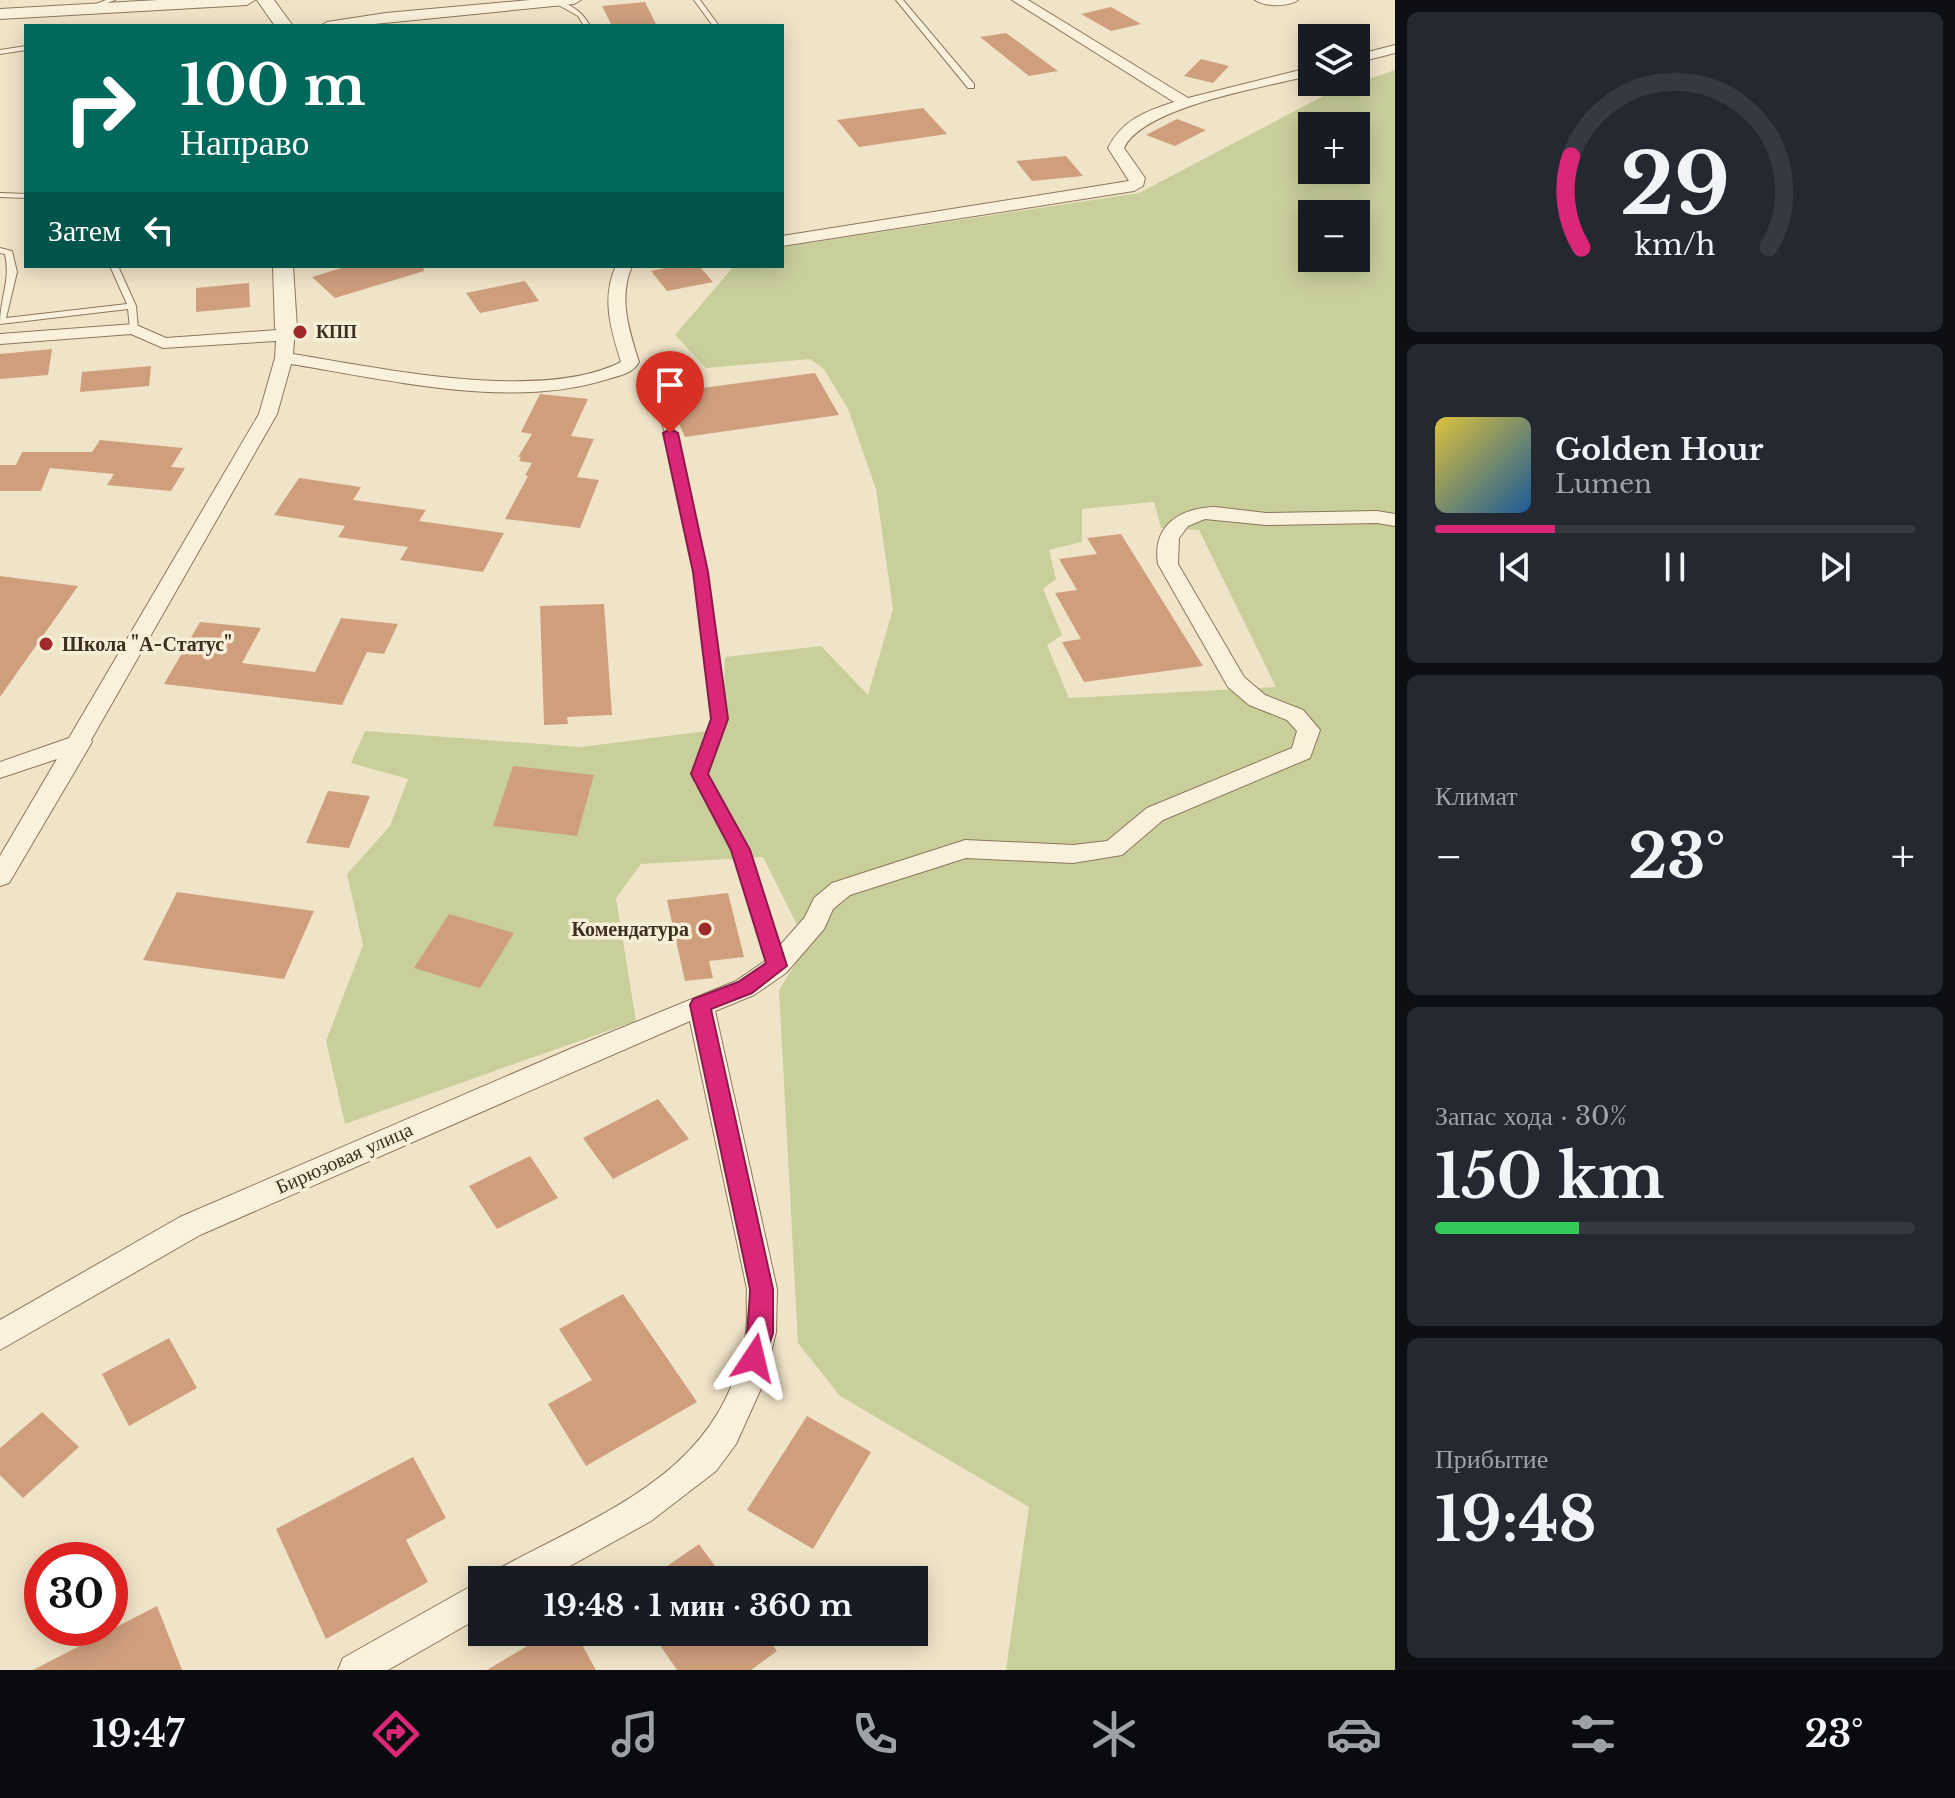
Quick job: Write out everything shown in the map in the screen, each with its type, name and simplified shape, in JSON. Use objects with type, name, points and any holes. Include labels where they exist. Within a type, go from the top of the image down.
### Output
[{"type":"street","points":[[0,14],[247,0]]},
{"type":"street","points":[[265,0],[283,24]]},
{"type":"street","points":[[340,24],[574,0]]},
{"type":"street","points":[[1019,0],[1186,103]]},
{"type":"street","points":[[1262,0],[1291,0]]},
{"type":"street","points":[[1370,55],[1395,49]]},
{"type":"street","points":[[784,241],[1128,188],[1137,183],[1116,148],[1125,131],[1152,115],[1186,103],[1298,75]]},
{"type":"street","points":[[0,877],[81,742],[268,414],[284,358],[283,268]]},
{"type":"street","points":[[284,358],[494,387],[577,380],[614,373],[627,367],[630,362],[616,295],[623,268]]},
{"type":"street","points":[[0,327],[134,329],[163,343],[286,332]]},
{"type":"street","name":"Бирюзовая улица","points":[[0,1336],[190,1226],[745,988],[777,966],[815,922],[823,904],[841,889],[965,849],[1073,854],[1113,849],[1155,814],[1302,753],[1309,730],[1295,715],[1257,700],[1236,682],[1168,564],[1164,547],[1176,526],[1189,516],[1214,514],[1265,519],[1377,517],[1395,520]]},
{"type":"street","points":[[0,770],[81,742]]},
{"type":"street","points":[[536,1566],[662,1494],[706,1459],[727,1430],[747,1383],[761,1333],[762,1289],[700,1005]]},
{"type":"street","points":[[355,1670],[468,1605]]},
{"type":"lane","points":[[82,11],[112,0]]},
{"type":"lane","points":[[697,0],[715,24]]},
{"type":"lane","points":[[899,0],[971,86]]},
{"type":"lane","points":[[557,2],[581,15],[586,24]]},
{"type":"lane","points":[[0,52],[24,48]]},
{"type":"lane","points":[[0,195],[24,196]]},
{"type":"lane","points":[[0,250],[9,253],[13,272],[0,327],[132,306]]},
{"type":"lane","points":[[115,268],[132,306],[134,329]]},
{"type":"lane","points":[[663,410],[677,456],[700,572],[719,719],[699,774],[741,850],[777,966]]},
{"type":"green space","points":[[1395,70],[1395,1670],[1006,1670],[1029,1507],[840,1396],[798,1343],[779,990],[807,945],[763,857],[641,864],[616,898],[636,1021],[345,1124],[326,1041],[363,945],[347,874],[390,826],[408,779],[351,763],[365,731],[581,747],[722,729],[725,657],[821,646],[868,695],[893,609],[876,489],[848,409],[824,369],[810,359],[706,368],[675,335],[732,268],[784,268],[784,247],[1139,193],[1323,96],[1370,96],[1370,79]],"holes":[[[1154,502],[1161,528],[1199,530],[1276,687],[1069,698],[1047,645],[1062,635],[1043,589],[1056,579],[1049,550],[1082,542],[1082,509]]]},
{"type":"building","points":[[645,2],[656,24],[611,24],[602,6]]},
{"type":"building","points":[[1111,7],[1141,24],[1111,31],[1081,14]]},
{"type":"building","points":[[1006,33],[1058,71],[1029,76],[980,37]]},
{"type":"building","points":[[1201,59],[1229,66],[1213,83],[1184,76]]},
{"type":"building","points":[[923,108],[947,134],[859,147],[837,120]]},
{"type":"building","points":[[1177,119],[1206,130],[1175,146],[1146,135]]},
{"type":"building","points":[[1066,156],[1083,176],[1032,181],[1016,161]]},
{"type":"building","points":[[341,268],[423,268],[424,271],[335,298],[312,277]]},
{"type":"building","points":[[701,268],[713,282],[667,291],[651,271]]},
{"type":"building","points":[[525,281],[539,301],[480,313],[466,293]]},
{"type":"building","points":[[249,283],[250,307],[196,312],[196,288]]},
{"type":"building","points":[[52,349],[48,375],[0,379],[0,354]]},
{"type":"building","points":[[151,366],[149,386],[80,392],[82,372]]},
{"type":"building","points":[[815,373],[839,415],[685,437],[665,393]]},
{"type":"building","points":[[540,394],[588,399],[571,436],[594,439],[577,477],[599,480],[580,528],[505,519],[532,463],[519,461],[521,457],[518,457],[532,434],[521,432]]},
{"type":"building","points":[[100,440],[183,448],[171,467],[185,468],[171,491],[107,485],[114,474],[50,468],[41,491],[0,491],[0,465],[16,465],[22,452],[92,452]]},
{"type":"building","points":[[299,478],[361,487],[353,500],[426,510],[419,521],[504,533],[483,572],[400,560],[408,547],[338,537],[345,526],[274,515]]},
{"type":"building","points":[[1121,534],[1203,666],[1084,682],[1062,642],[1081,639],[1055,593],[1077,590],[1059,559],[1097,554],[1087,538]]},
{"type":"building","points":[[0,576],[78,586],[0,697]]},
{"type":"building","points":[[604,604],[612,715],[567,717],[568,724],[544,725],[540,606]]},
{"type":"building","points":[[341,618],[398,624],[384,654],[367,652],[342,705],[164,684],[200,622],[261,628],[242,663],[315,672]]},
{"type":"building","points":[[513,766],[594,775],[577,836],[493,826]]},
{"type":"building","points":[[328,791],[370,796],[349,848],[306,843]]},
{"type":"building","points":[[177,892],[314,911],[284,979],[143,960]]},
{"type":"building","name":"Комендатура","points":[[728,893],[744,957],[709,961],[713,978],[685,981],[667,900]]},
{"type":"building","points":[[449,914],[514,933],[480,988],[414,968]]},
{"type":"building","points":[[658,1099],[689,1139],[613,1179],[583,1138]]},
{"type":"building","points":[[530,1156],[558,1198],[497,1229],[469,1186]]},
{"type":"building","points":[[623,1294],[697,1402],[586,1466],[548,1404],[592,1380],[559,1329]]},
{"type":"building","points":[[169,1338],[197,1388],[129,1426],[102,1374]]},
{"type":"building","points":[[42,1412],[79,1447],[23,1498],[0,1475],[0,1448]]},
{"type":"building","points":[[807,1416],[871,1452],[813,1549],[747,1510]]},
{"type":"building","points":[[413,1457],[446,1518],[406,1540],[428,1582],[326,1639],[276,1529]]},
{"type":"building","points":[[699,1544],[715,1566],[667,1566]]},
{"type":"building","points":[[157,1606],[182,1670],[33,1670],[80,1646],[128,1646],[128,1621]]},
{"type":"building","points":[[527,1646],[583,1646],[596,1670],[487,1670]]},
{"type":"building","points":[[661,1646],[773,1646],[777,1651],[751,1670],[677,1670]]},
{"type":"place","name":"КПП","points":[[300,332]]},
{"type":"place","name":"Школа \"А-Статус\"","points":[[46,644]]},
{"type":"place","name":"Комендатура","points":[[705,929]]},
{"type":"route","points":[[670,433],[700,572],[719,719],[699,774],[741,850],[777,966],[745,988],[700,1005],[762,1289],[761,1333],[754,1358]]}]
